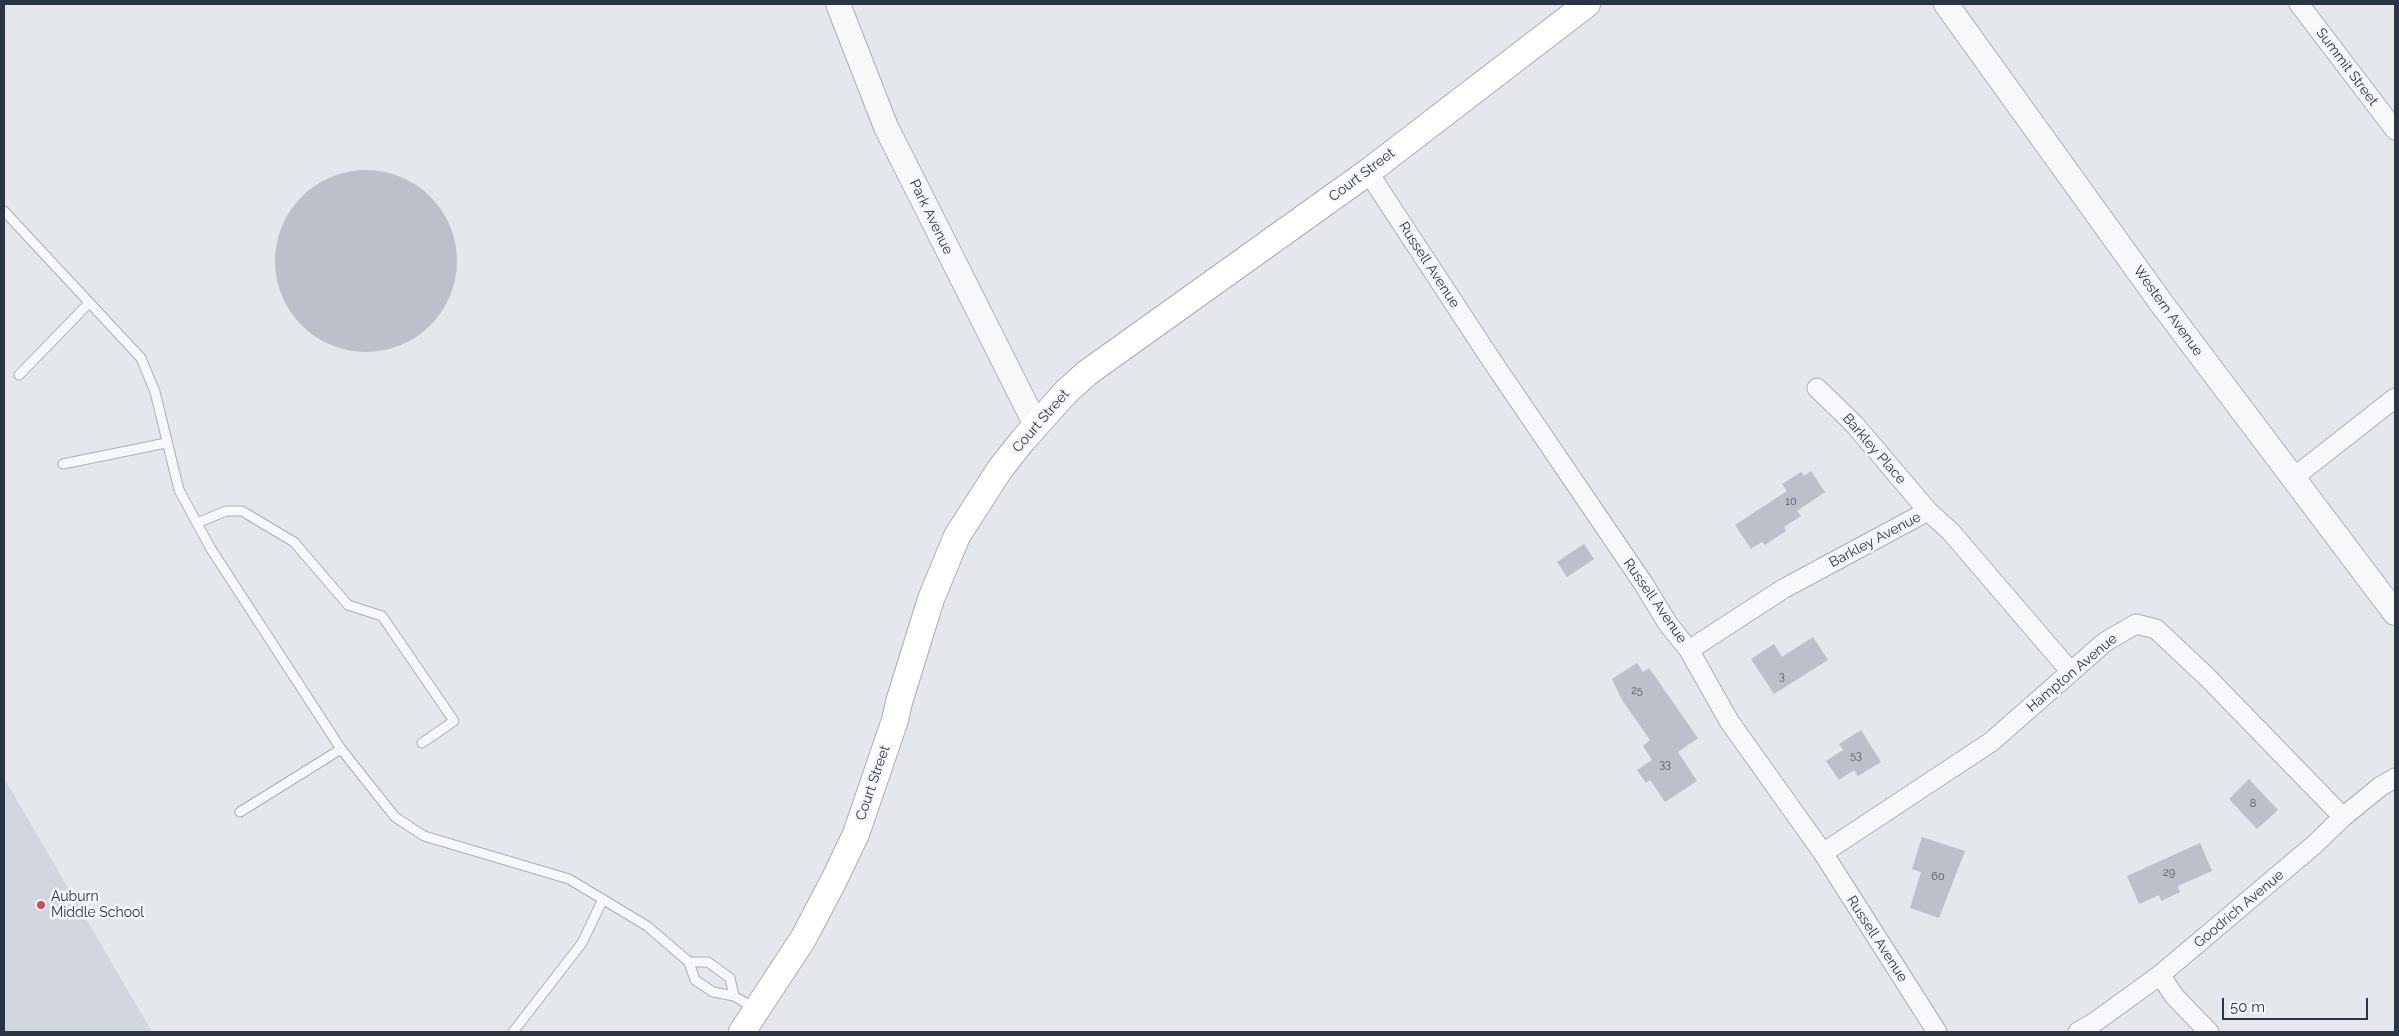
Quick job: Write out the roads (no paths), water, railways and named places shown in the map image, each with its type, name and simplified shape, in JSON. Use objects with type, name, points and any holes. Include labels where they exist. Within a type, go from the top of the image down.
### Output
[{"type":"main road","name":"Court Street","points":[[742,1032],[803,938],[856,834],[895,720],[931,599],[957,536],[1000,469],[1036,425],[1066,392],[1087,373],[1368,172],[1586,4]]},
{"type":"street","name":"Park Avenue","points":[[838,4],[886,127],[1036,425]]},
{"type":"street","name":"Western Avenue","points":[[1946,4],[2162,304],[2395,614]]},
{"type":"street","name":"Summit Street","points":[[2299,4],[2395,130]]},
{"type":"street","name":"Russell Avenue","points":[[1368,172],[1495,366],[1643,583],[1668,624],[1689,650],[1730,721],[1823,853],[1937,1032]]},
{"type":"street","name":"Barkley Place","points":[[1817,388],[1854,424],[1928,511]]},
{"type":"street","points":[[2293,478],[2395,398]]},
{"type":"street","name":"Barkley Avenue","points":[[1689,650],[1783,589],[1928,511],[1951,532],[2071,672]]},
{"type":"street","name":"Hampton Avenue","points":[[1823,853],[1991,742],[2105,642],[2136,624],[2156,629],[2207,677],[2343,817]]},
{"type":"street","name":"Goodrich Avenue","points":[[2078,1032],[2160,975],[2314,845],[2343,817],[2381,786],[2395,778]]},
{"type":"street","points":[[2160,975],[2176,997],[2209,1032]]},
{"type":"lane","points":[[4,211],[141,358],[155,392],[179,490],[211,549],[341,749],[395,817],[424,836],[569,879],[647,926],[689,962],[695,980],[713,992],[734,996],[757,1009]]},
{"type":"lane","points":[[18,375],[89,304]]},
{"type":"lane","points":[[63,464],[166,443]]},
{"type":"lane","points":[[197,523],[226,511],[242,511],[294,542],[348,605],[382,616],[454,721],[422,743]]},
{"type":"lane","points":[[240,812],[341,749]]},
{"type":"lane","points":[[513,1032],[582,943],[603,899]]},
{"type":"lane","points":[[689,962],[708,962],[730,978],[734,996]]},
{"type":"place","name":"Auburn Middle School","points":[[41,905]]}]
